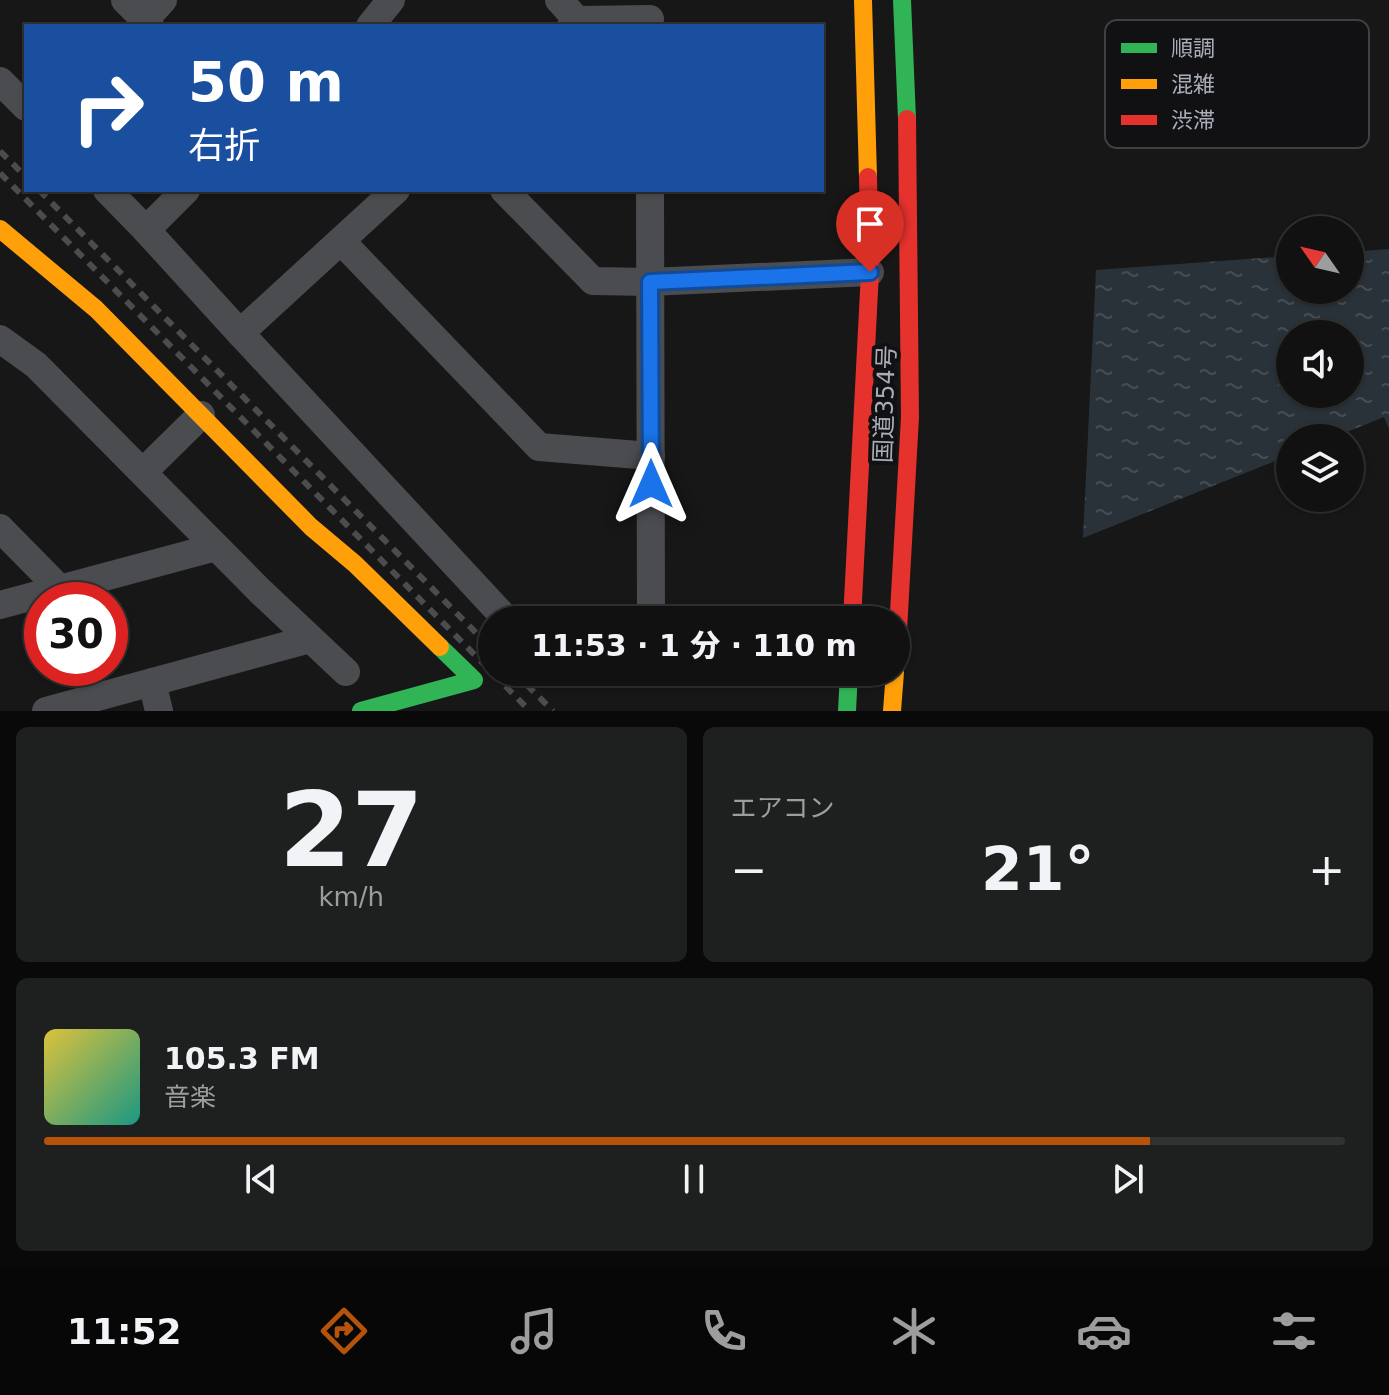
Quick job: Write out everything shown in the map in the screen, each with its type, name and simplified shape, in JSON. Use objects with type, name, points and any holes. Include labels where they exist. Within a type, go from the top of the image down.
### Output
[{"type":"main road","name":"国道354号","points":[[853,606],[870,272],[863,0]]},
{"type":"main road","name":"国道354号","points":[[899,606],[911,323],[912,202],[902,0]]},
{"type":"main road","points":[[0,229],[96,309],[311,527],[478,668]]},
{"type":"main road","points":[[361,711],[478,678]]},
{"type":"main road","points":[[847,711],[848,686]]},
{"type":"main road","points":[[892,711],[894,686]]},
{"type":"street","points":[[125,0],[153,15]]},
{"type":"street","points":[[372,24],[391,0]]},
{"type":"street","points":[[569,15],[650,15]]},
{"type":"street","points":[[0,81],[24,105]]},
{"type":"street","points":[[109,192],[494,606]]},
{"type":"street","points":[[146,230],[184,192]]},
{"type":"street","points":[[240,333],[394,192]]},
{"type":"street","points":[[506,192],[593,281],[650,282],[870,272]]},
{"type":"street","points":[[650,192],[651,606]]},
{"type":"street","points":[[341,241],[539,447],[651,456]]},
{"type":"street","points":[[0,339],[36,365],[216,547],[346,672]]},
{"type":"street","points":[[143,472],[201,415]]},
{"type":"street","points":[[0,528],[53,582]]},
{"type":"street","points":[[86,582],[216,547]]},
{"type":"street","points":[[0,605],[24,599]]},
{"type":"street","points":[[46,711],[310,639]]},
{"type":"street","points":[[152,682],[159,711]]},
{"type":"water","points":[[1389,249],[1389,429],[1384,417],[1364,425],[1276,424],[1276,461],[1083,538],[1096,270],[1276,257],[1276,304],[1364,304],[1364,251]]},
{"type":"railway","points":[[0,151],[24,175]]},
{"type":"railway","points":[[0,173],[530,711]]},
{"type":"railway","points":[[41,192],[478,635]]},
{"type":"railway","points":[[528,686],[553,711]]},
{"type":"traffic: fast","points":[[902,0],[907,119]]},
{"type":"traffic: fast","points":[[361,711],[474,680],[440,647]]},
{"type":"traffic: fast","points":[[847,711],[848,686]]},
{"type":"traffic: slow","points":[[863,0],[868,177]]},
{"type":"traffic: slow","points":[[0,229],[96,309],[311,527],[355,564],[440,647]]},
{"type":"traffic: slow","points":[[892,711],[894,686]]},
{"type":"traffic: jam","points":[[899,606],[910,417],[907,119]]},
{"type":"traffic: jam","points":[[853,606],[870,272],[868,177]]},
{"type":"route","points":[[651,484],[650,282],[870,272]]}]
